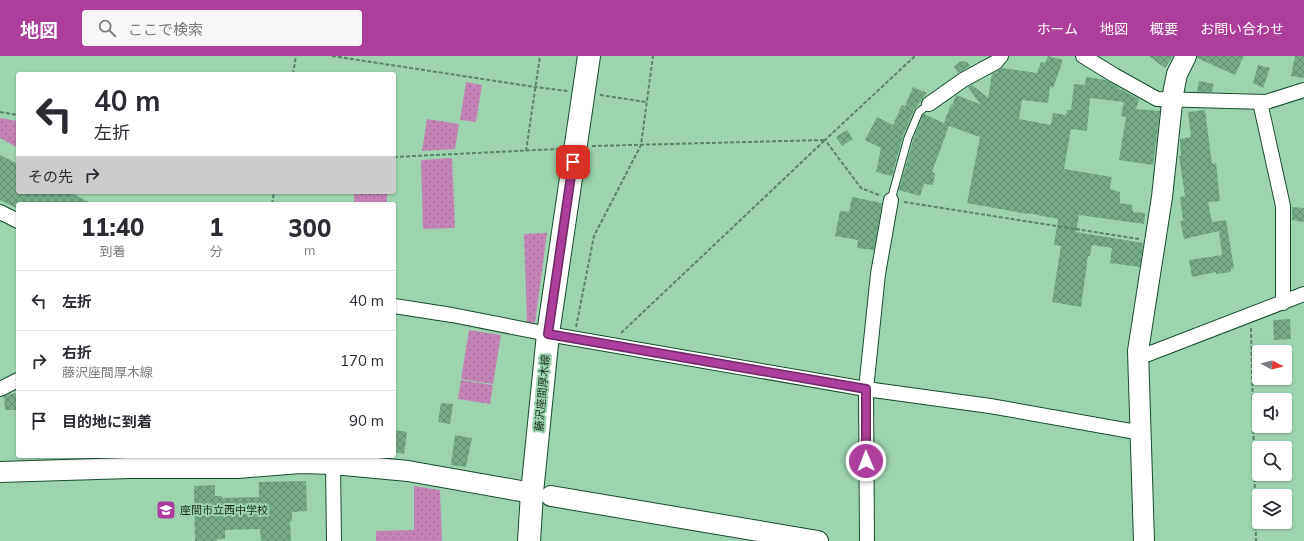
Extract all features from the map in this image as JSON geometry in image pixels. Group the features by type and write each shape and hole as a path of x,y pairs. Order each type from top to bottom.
{"main road":[{"name":"藤沢座間厚木線","path":"529,541 542,494 548,334 589,56"}],"street":[{"path":"929,104 963,80 996,62 1001,56"},
{"path":"1083,56 1114,75 1157,98 1172,100 1266,102 1304,90"},
{"path":"1144,541 1142,433 1138,358 1162,197 1172,100 1177,74 1183,57"},
{"path":"1260,102 1283,206 1283,303"},
{"path":"867,541 866,389 878,274 891,200"},
{"path":"0,212 16,220"},
{"path":"1138,358 1304,294"},
{"path":"396,306 866,389 990,406 1142,433"},
{"path":"0,389 16,381"},
{"path":"0,472 130,468 237,462 333,464 408,471 818,541"},
{"path":"333,464 334,541"}],"lane":[{"path":"891,200 908,138 919,112 929,104"}],"path":[{"path":"293,72 296,56"},
{"path":"332,56 535,87 646,102"},
{"path":"526,150 540,56"},
{"path":"574,338 594,236 641,145 653,56"},
{"path":"609,344 915,56"},
{"path":"0,112 16,115"},
{"path":"396,157 556,149 575,146 825,140"},
{"path":"825,140 861,188 891,200 1155,242"},
{"path":"1251,315 1256,541"}],"shaded area":[{"path":"466,82 482,85 476,122 460,120"},
{"path":"0,118 16,121 16,147 0,138"},
{"path":"427,119 459,124 455,149 422,151"},
{"path":"452,158 455,228 423,229 421,160"},
{"path":"354,194 387,194 387,202 354,202"},
{"path":"547,233 535,323 527,322 524,234"},
{"path":"469,330 501,335 493,384 461,379"},
{"path":"461,380 493,385 490,404 458,399"},
{"path":"414,486 440,490 442,541 376,541 376,531 414,530"}],"building":[{"path":"1048,56 1063,60 1053,88 1050,86 1048,103 1022,100 1019,119 1051,125 1053,113 1066,115 1067,110 1071,110 1074,84 1085,85 1086,77 1106,80 1139,99 1136,109 1160,111 1153,165 1119,160 1126,117 1121,116 1124,102 1090,98 1087,131 1071,129 1064,169 1112,177 1110,189 1120,192 1120,203 1132,205 1133,212 1145,213 1144,224 1079,215 1076,232 1143,243 1140,267 1110,263 1112,248 1092,245 1090,256 1088,256 1081,307 1052,302 1061,246 1054,245 1058,219 967,203 980,137 949,126 932,172 935,173 933,185 924,184 920,196 899,190 913,140 924,114 944,123 956,95 980,104 968,87 972,85 988,98 992,74 1002,68 1037,73 1041,62 1045,63"},
{"path":"1149,56 1173,56 1165,68"},
{"path":"1197,56 1244,56 1235,75 1197,58"},
{"path":"1295,56 1304,56 1304,78 1291,76"},
{"path":"961,61 967,62 970,66 958,73 954,66"},
{"path":"1258,65 1270,68 1263,88 1253,83"},
{"path":"1199,81 1214,84 1212,92 1197,92"},
{"path":"913,87 927,93 914,110 903,136 892,176 876,172 881,148 865,140 877,117 893,125 902,105 905,106"},
{"path":"1205,110 1212,164 1216,163 1220,201 1208,202 1212,222 1226,220 1234,268 1231,269 1231,272 1216,274 1216,272 1192,277 1189,260 1222,255 1219,231 1184,239 1180,221 1183,221 1180,197 1185,196 1179,156 1181,156 1180,139 1191,137 1188,112"},
{"path":"847,130 853,139 842,146 836,137"},
{"path":"0,155 16,163 16,194 73,194 89,202 16,202 16,208 0,200"},
{"path":"852,197 882,203 874,250 857,248 858,240 835,236 840,211 849,212"},
{"path":"1292,207 1304,208 1304,222 1292,220"},
{"path":"1290,319 1291,339 1274,340 1273,320"},
{"path":"16,393 16,410 5,410 4,396"},
{"path":"441,403 453,404 450,424 438,422"},
{"path":"396,430 407,432 404,454 396,452"},
{"path":"455,435 472,438 466,467 451,465"},
{"path":"306,481 307,511 292,512 292,521 290,521 291,541 261,541 260,529 225,530 225,539 217,539 217,541 195,541 194,486 215,485 215,496 222,496 222,498 259,497 259,482"}],"place":[{"name":"座間市立西中学校","path":"166,510"}],"route":[{"path":"573,162 548,334 866,389 866,461"}]}
